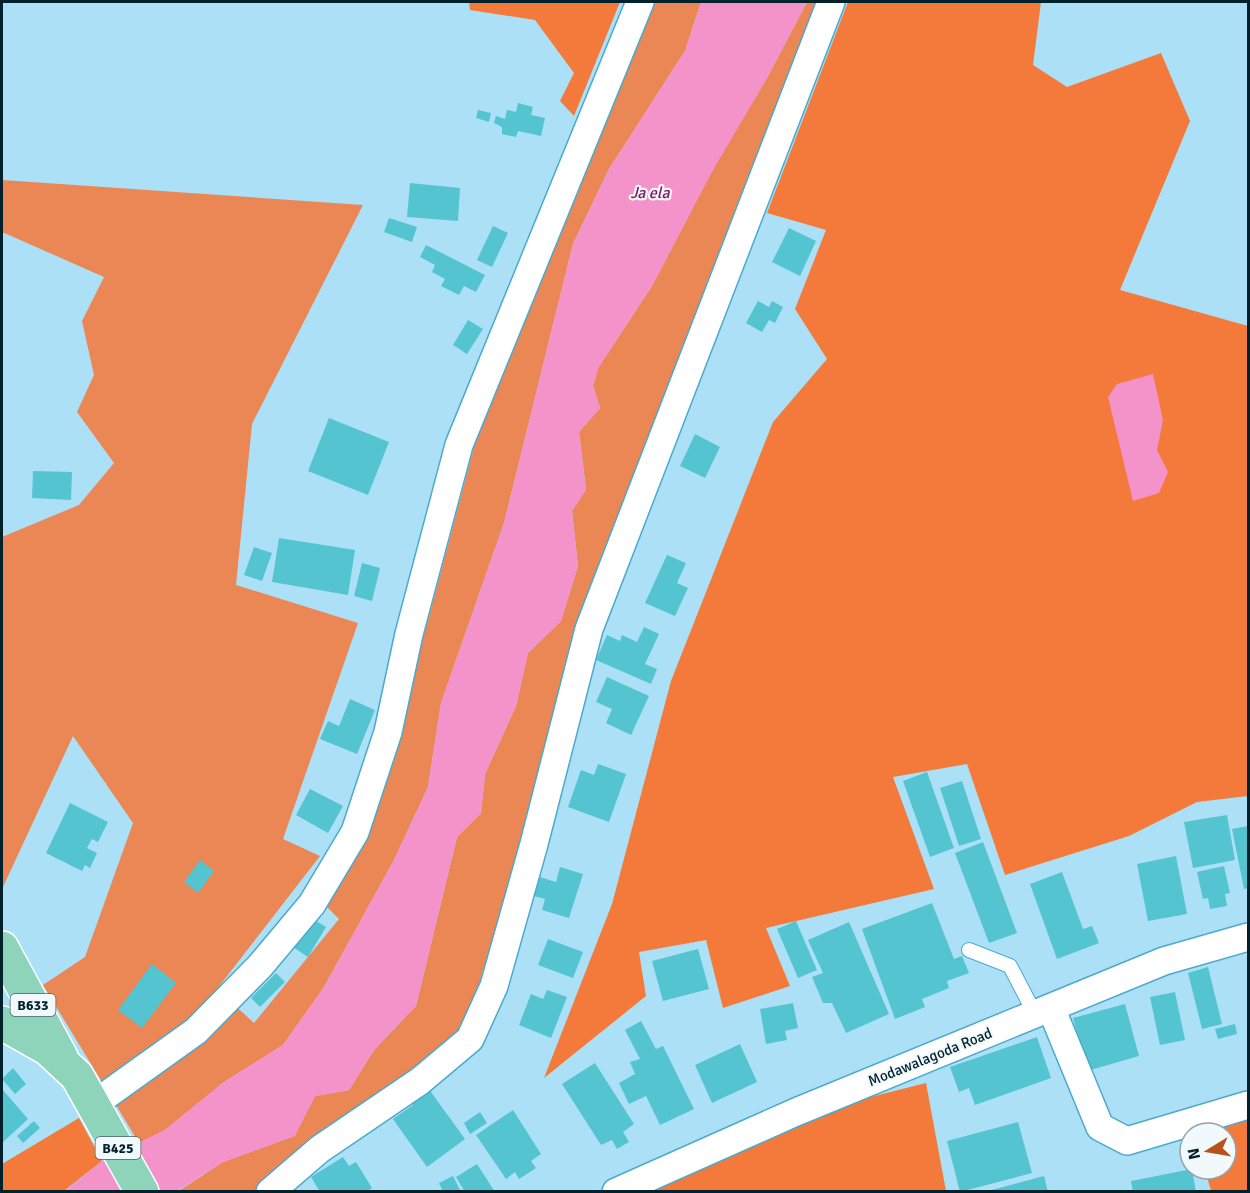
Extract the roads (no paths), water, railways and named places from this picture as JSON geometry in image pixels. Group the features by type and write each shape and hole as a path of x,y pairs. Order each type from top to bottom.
{"main road":[{"name":"B633","path":"2,948 63,1062"},
{"name":"B425","path":"2,1023 34,1040 77,1076 142,1191"}],"street":[{"path":"94,1104 196,1031 260,966 312,904 355,831 388,732 409,634 459,445 640,2"},
{"path":"270,1191 320,1149 420,1081 470,1039 494,986 534,844 589,629 831,2"},
{"name":"Modawalagoda Road","path":"616,1191 796,1112 1164,961 1248,937"},
{"path":"1043,1011 1100,1127 1127,1141 1248,1105"}],"lane":[{"path":"969,950 1010,966 1043,1011"}],"water":[{"name":"Ja ela","path":"701,2 807,2 767,78 713,170 652,286 598,368 593,386 600,408 579,432 586,490 572,511 578,566 561,621 528,653 516,706 485,774 481,813 457,837 416,1006 374,1050 349,1090 315,1096 295,1136 223,1162 177,1191 64,1192 102,1161 165,1130 224,1082 283,1045 324,987 394,860 428,787 441,703 504,523 573,244 609,169 685,51"},
{"path":"1153,374 1163,420 1157,450 1168,472 1159,493 1133,501 1108,397 1117,384"}]}
